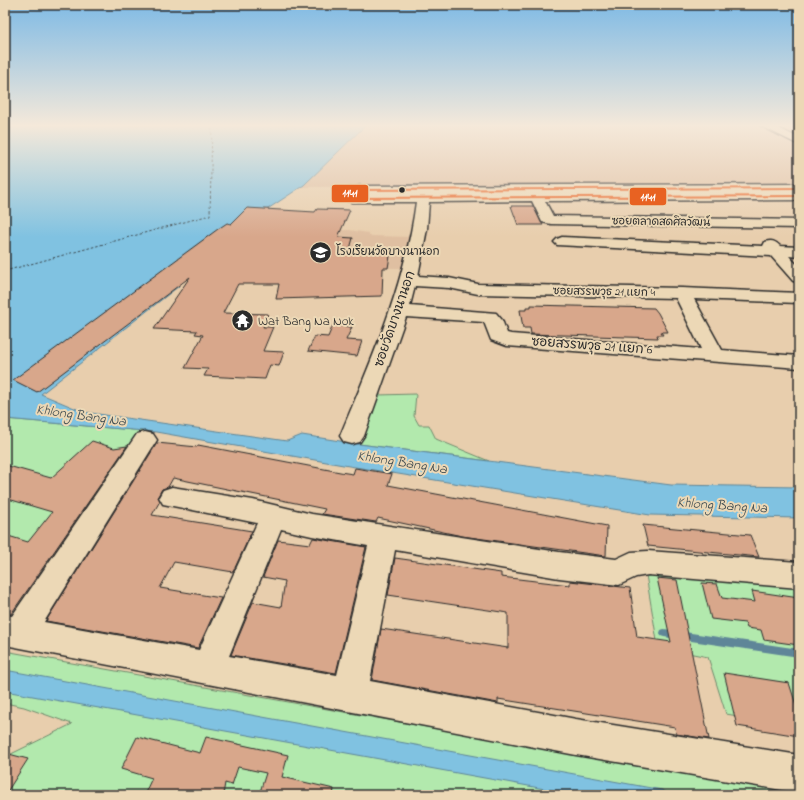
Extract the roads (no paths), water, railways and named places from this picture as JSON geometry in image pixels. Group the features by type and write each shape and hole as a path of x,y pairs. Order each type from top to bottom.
{"street":[{"path":"799,188 432,195 352,198 349,195 349,192 353,190 432,195 537,198 799,196"},
{"name":"ซอยวัดบางนานอก","path":"352,436 409,281 421,226 432,195"},
{"name":"ซอยตลาดสดศิลวัฒน์","path":"537,198 547,219 551,220 799,224"},
{"path":"738,210 799,277"},
{"path":"562,242 799,252"},
{"name":"ซอยสรรพวุธ 21 แยก 4","path":"409,281 449,283 478,289 799,298"},
{"path":"682,294 715,356"},
{"name":"ซอยสรรพวุธ 21 แยก 6","path":"399,311 489,317 493,320 498,336 507,340 799,362"},
{"path":"145,440 13,631 576,736 799,774"},
{"path":"172,497 312,525 559,565 619,572 631,565 648,562 799,575"},
{"path":"208,667 273,516"},
{"path":"350,694 384,537"}],"water":[{"name":"Khlong Bang Na","path":"5,162 327,162 304,185 160,280 179,286 41,394 84,412 287,441 302,435 359,444 671,485 799,487 799,518 650,515 349,466 156,432 5,419"},
{"path":"5,670 662,790 672,795 578,795 5,691"}],"waterway":[{"path":"664,633 799,653"}],"place":[{"name":"โรงเรียนวัดบางนานอก","path":"321,252"},
{"name":"Wat Bang Na Nok","path":"243,321"}]}
